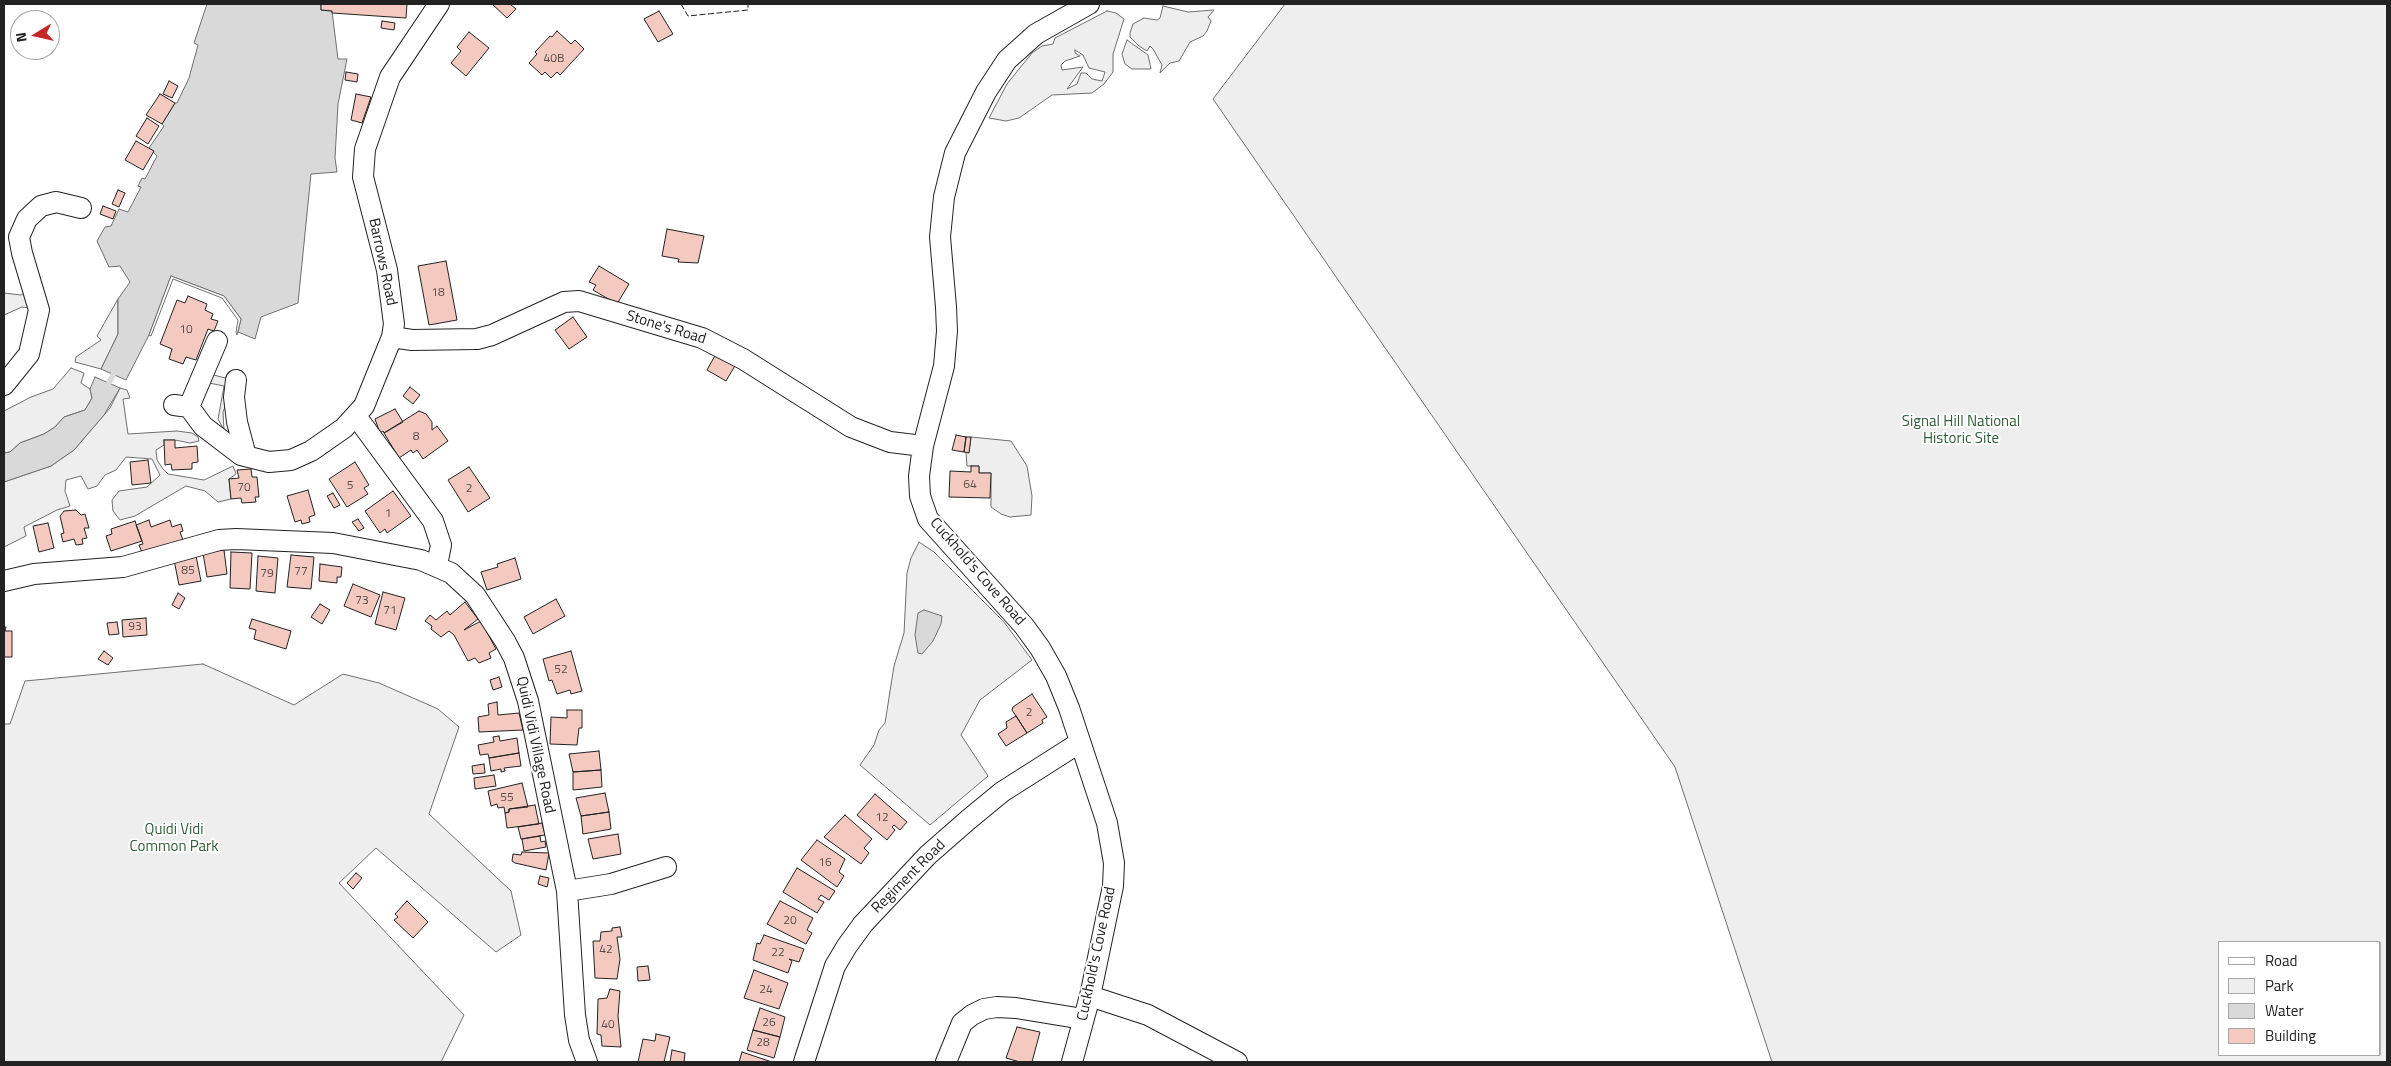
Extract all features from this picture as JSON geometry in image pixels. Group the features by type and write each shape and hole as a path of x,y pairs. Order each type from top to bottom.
{"street":[{"name":"Barrows Road","path":"217,341 182,406 232,449 246,456 269,462 284,462 300,457 332,437 356,416 364,406 392,337 394,324 390,290 363,177 363,162 378,106 390,77 438,4"},
{"name":"Cuckhold's Cove Road","path":"1072,1062 1090,996 1110,907 1114,863 1107,823 1069,708 1040,648 1024,626 928,519 920,496 919,476 923,446 944,366 946,307 940,237 944,198 955,152 986,92 1007,60 1036,34 1089,4"},
{"path":"4,385 29,354 39,310 19,238 27,218 41,206 56,202 81,208"},
{"name":"Stone's Road","path":"392,337 412,340 477,339 492,335 564,302 579,301 702,338 744,359 851,427 890,442 923,446"},
{"path":"236,380 234,397 237,422 246,456"},
{"path":"356,416 433,521 441,544 437,565"},
{"name":"Quidi Vidi Village Road","path":"4,581 34,574 123,567 219,540 236,539 333,542 437,565 451,573 474,595 514,658 528,701 567,891 574,1015 579,1040 587,1062"},
{"name":"Regiment Road","path":"804,1062 836,966 847,946 869,918 928,855 968,820 1002,792 1079,743"},
{"path":"567,891 611,884 666,867"},
{"path":"1090,996 1148,1015 1237,1062"},
{"path":"946,1062 962,1023 972,1015 984,1010 997,1007 1016,1008 1083,1019"}],"green space":[{"name":"Signal Hill National Historic Site","path":"1285,4 2387,4 2387,1062 1772,1062 1675,767 1213,99"},
{"path":"1163,6 1188,12 1214,10 1208,17 1211,21 1203,36 1190,42 1179,61 1170,63 1160,73 1162,65 1153,49 1150,46 1147,51 1139,46 1130,37 1130,33 1133,24 1144,18 1157,20 1160,18"},
{"path":"1107,11 1116,13 1124,19 1113,54 1113,72 1104,84 1092,93 1052,95 1019,118 1006,121 989,118 1007,84 1032,53 1042,46 1053,44 1055,38","holes":["1075,50 1083,55 1089,68 1105,72 1102,81 1092,79 1086,73 1081,73 1077,84 1067,89 1083,67 1062,70 1061,65 1065,61 1080,56 1075,53"]},
{"path":"1127,40 1148,55 1151,69 1132,69 1125,64 1122,54"},
{"path":"28,291 30,308 22,307 4,315 4,293 21,295"},
{"path":"118,299 118,334 101,369 75,362 76,357 101,340 97,336"},
{"path":"71,368 84,373 81,383 90,389 92,398 85,410 64,417 55,427 44,434 20,443 10,452 4,453 4,411 31,397 53,389"},
{"path":"210,374 229,379 228,400 223,412 224,430 218,419 224,386 209,383"},
{"path":"120,388 127,390 130,398 123,399 128,434 177,431 192,433 198,437 199,441 190,443 164,440 164,445 156,450 157,460 168,474 204,480 233,466 236,474 229,479 231,499 218,502 205,491 186,486 135,516 120,520 113,511 112,500 119,491 147,487 160,475 152,459 126,457 116,470 105,475 97,486 88,489 81,476 66,480 65,491 70,506 57,510 24,527 26,536 4,547 4,482 51,466 74,450 110,408"},
{"path":"971,437 1011,441 1027,466 1032,496 1031,515 1010,517 1001,514 991,507 991,473 979,473 979,466 967,466 966,452 969,452"},
{"path":"919,542 934,552 1004,622 1032,660 980,700 961,735 988,776 930,825 860,765 874,745 879,730 885,723 894,666 904,633 907,573 911,558"},
{"name":"Quidi Vidi Common Park","path":"203,664 294,705 343,674 379,683 438,709 459,727 429,814 511,891 521,935 496,952 376,848 339,883 464,1015 441,1062 4,1062 4,724 10,724 25,681"}],"water":[{"path":"207,4 321,4 321,10 332,11 338,59 347,59 338,104 335,158 337,172 311,174 298,303 261,317 255,339 238,332 241,319 224,296 171,276 149,335 126,380 101,369 118,334 118,299 130,282 120,266 109,267 97,241 105,227 111,226 119,209 128,212 141,187 138,186 142,178 145,179 157,156 149,148 164,126 162,124 175,103 177,103 189,78 198,45 194,43"},
{"path":"95,377 120,388 104,415 74,450 51,466 4,482 4,453 10,452 20,443 44,434 55,427 64,417 85,410 92,398 90,389"},
{"path":"924,610 942,616 941,624 933,641 922,654 918,653 915,635 918,613"}],"pier":[{"path":"171,276 224,296 241,319 237,335 238,320 222,298 173,279 151,336 149,335"}],"building":[{"path":"321,4 407,4 406,18 332,13 332,11 321,10"},
{"path":"492,4 510,4 516,9 507,18"},
{"path":"659,11 673,34 658,42 644,19"},
{"path":"382,21 395,23 394,30 381,28"},
{"path":"557,31 571,44 575,40 584,49 560,75 557,72 551,78 545,72 542,75 529,63 537,54 535,52"},
{"path":"469,32 489,48 466,76 451,63 461,51 457,47"},
{"path":"346,72 358,74 357,82 345,80"},
{"path":"169,81 178,86 172,98 163,94"},
{"path":"160,94 175,103 162,124 146,115"},
{"path":"356,94 371,97 362,123 351,120"},
{"path":"147,118 159,126 148,144 136,136"},
{"path":"136,141 154,151 143,170 125,160"},
{"path":"118,190 125,193 119,207 112,204"},
{"path":"103,206 116,211 113,219 100,214"},
{"path":"667,229 704,236 698,263 678,262 679,259 662,256"},
{"path":"446,261 457,320 429,325 418,266"},
{"path":"599,266 629,284 617,304 593,290 596,285 589,282"},
{"path":"188,296 207,304 205,310 213,314 211,319 218,321 214,331 208,329 196,360 186,357 183,364 169,359 172,349 160,344 177,300 185,303"},
{"path":"573,317 587,337 569,349 555,330"},
{"path":"717,352 736,364 726,381 707,370"},
{"path":"410,387 420,395 413,404 403,396"},
{"path":"395,409 403,422 384,433 383,431 380,433 375,419"},
{"path":"419,411 426,414 432,422 432,430 437,426 448,441 423,459 417,450 413,453 411,450 399,458 384,433"},
{"path":"956,435 966,437 964,452 952,450"},
{"path":"966,437 971,437 969,453 964,452"},
{"path":"164,440 175,440 175,448 197,446 198,462 192,463 192,469 172,470 171,464 165,465"},
{"path":"148,460 151,483 132,485 130,462"},
{"path":"355,462 369,485 364,488 368,494 347,507 329,479"},
{"path":"971,466 979,466 979,473 991,473 990,498 949,497 950,471 971,472"},
{"path":"469,467 490,498 468,512 448,480"},
{"path":"251,469 252,477 257,477 259,497 255,497 256,502 242,503 241,498 231,499 229,479 239,478 237,470"},
{"path":"308,490 315,515 309,517 310,522 302,524 301,520 295,522 287,496"},
{"path":"393,491 411,516 387,533 385,529 380,533 365,511"},
{"path":"333,493 340,505 334,508 327,496"},
{"path":"76,510 81,515 85,514 89,528 84,528 87,538 82,539 83,544 76,545 74,539 63,542 61,534 64,533 60,516 64,511"},
{"path":"358,519 364,528 359,531 352,522"},
{"path":"149,520 151,527 170,520 172,527 181,524 183,531 180,532 183,540 143,555 139,545 143,544 136,525"},
{"path":"135,521 142,541 111,551 106,536 112,534 111,529"},
{"path":"48,523 54,548 39,552 33,526"},
{"path":"224,550 227,574 207,577 203,553"},
{"path":"231,552 252,553 250,589 230,588"},
{"path":"291,555 314,557 311,589 287,587"},
{"path":"196,556 201,581 179,585 174,560"},
{"path":"258,556 278,558 275,593 256,591"},
{"path":"515,558 521,579 487,590 481,572 498,567 497,564"},
{"path":"320,564 342,567 341,577 337,577 337,583 319,581"},
{"path":"353,584 380,595 371,617 344,606"},
{"path":"383,592 405,598 396,630 375,624"},
{"path":"178,593 185,598 179,609 172,605"},
{"path":"556,599 565,616 533,634 524,617"},
{"path":"465,602 478,619 464,630 481,621 496,649 489,653 491,658 479,663 475,658 468,661 454,635 449,631 441,637 425,621 430,615 436,620 447,611 450,615"},
{"path":"320,604 330,610 322,624 311,617"},
{"path":"146,618 147,635 123,637 122,620"},
{"path":"252,619 291,631 286,649 254,639 256,630 249,628"},
{"path":"117,622 119,634 109,635 107,623"},
{"path":"4,627 6,627 5,631 12,631 12,657 4,657"},
{"path":"104,651 113,658 108,665 98,659"},
{"path":"571,651 582,691 571,694 570,690 557,694 552,680 549,681 543,659"},
{"path":"499,677 502,687 493,690 490,680"},
{"path":"1032,694 1047,717 1042,720 1043,723 1027,733 1012,710 1013,707"},
{"path":"497,702 498,715 519,713 523,730 479,732 478,717 489,715 488,704"},
{"path":"567,710 582,710 582,728 579,728 577,745 550,744 551,717 567,718"},
{"path":"1016,716 1027,733 1006,746 998,734 1007,728 1006,722"},
{"path":"499,736 500,741 517,738 519,753 489,758 488,754 480,755 478,745 494,742 493,737"},
{"path":"599,751 601,770 573,772 569,754"},
{"path":"519,753 521,766 504,768 505,771 501,772 501,769 491,771 489,758"},
{"path":"484,764 485,773 473,774 472,766"},
{"path":"601,770 602,787 573,790 573,772"},
{"path":"494,775 496,786 475,789 474,778"},
{"path":"522,783 528,807 509,809 509,812 505,813 504,807 498,808 497,804 491,806 488,791"},
{"path":"605,793 609,812 581,816 576,798"},
{"path":"875,794 907,822 900,830 894,825 892,827 895,830 887,840 857,815"},
{"path":"535,805 539,824 507,828 505,813 509,812 509,809"},
{"path":"609,812 611,829 583,834 581,816"},
{"path":"845,815 872,839 864,848 869,853 861,864 824,837"},
{"path":"542,823 545,835 521,839 518,827"},
{"path":"618,834 621,854 593,859 588,839"},
{"path":"540,836 541,842 545,841 546,847 524,851 522,839"},
{"path":"817,840 845,859 839,872 844,876 837,887 801,860"},
{"path":"522,852 549,853 546,870 512,861 513,854 521,855"},
{"path":"797,868 835,891 829,900 821,895 818,899 824,902 817,913 783,892"},
{"path":"356,873 362,878 353,889 347,883"},
{"path":"540,876 549,878 547,887 538,884"},
{"path":"407,901 428,922 413,938 394,920 398,917 395,914"},
{"path":"780,901 813,918 807,930 812,933 806,944 767,924"},
{"path":"620,927 622,937 617,937 620,959 617,979 595,978 593,941 600,941 601,932 612,931 612,928"},
{"path":"764,935 804,949 799,962 789,959 792,961 788,973 753,960 757,943 760,944"},
{"path":"648,966 650,980 638,981 637,967"},
{"path":"754,970 788,983 779,1009 744,998"},
{"path":"610,989 620,991 618,1016 621,1047 602,1046 601,1035 597,1034 598,999 607,998"},
{"path":"760,1008 785,1017 780,1037 753,1030"},
{"path":"1017,1027 1040,1032 1032,1062 1020,1062 1006,1058"},
{"path":"753,1030 780,1037 774,1058 747,1050"},
{"path":"656,1034 670,1037 664,1062 638,1062 643,1039 655,1041"},
{"path":"672,1050 685,1053 684,1062 670,1062"},
{"path":"742,1052 772,1062 739,1062"}],"waterway":[{"path":"109,383 113,375"}],"fence":[{"path":"681,4 688,16 748,10 748,4"}]}
